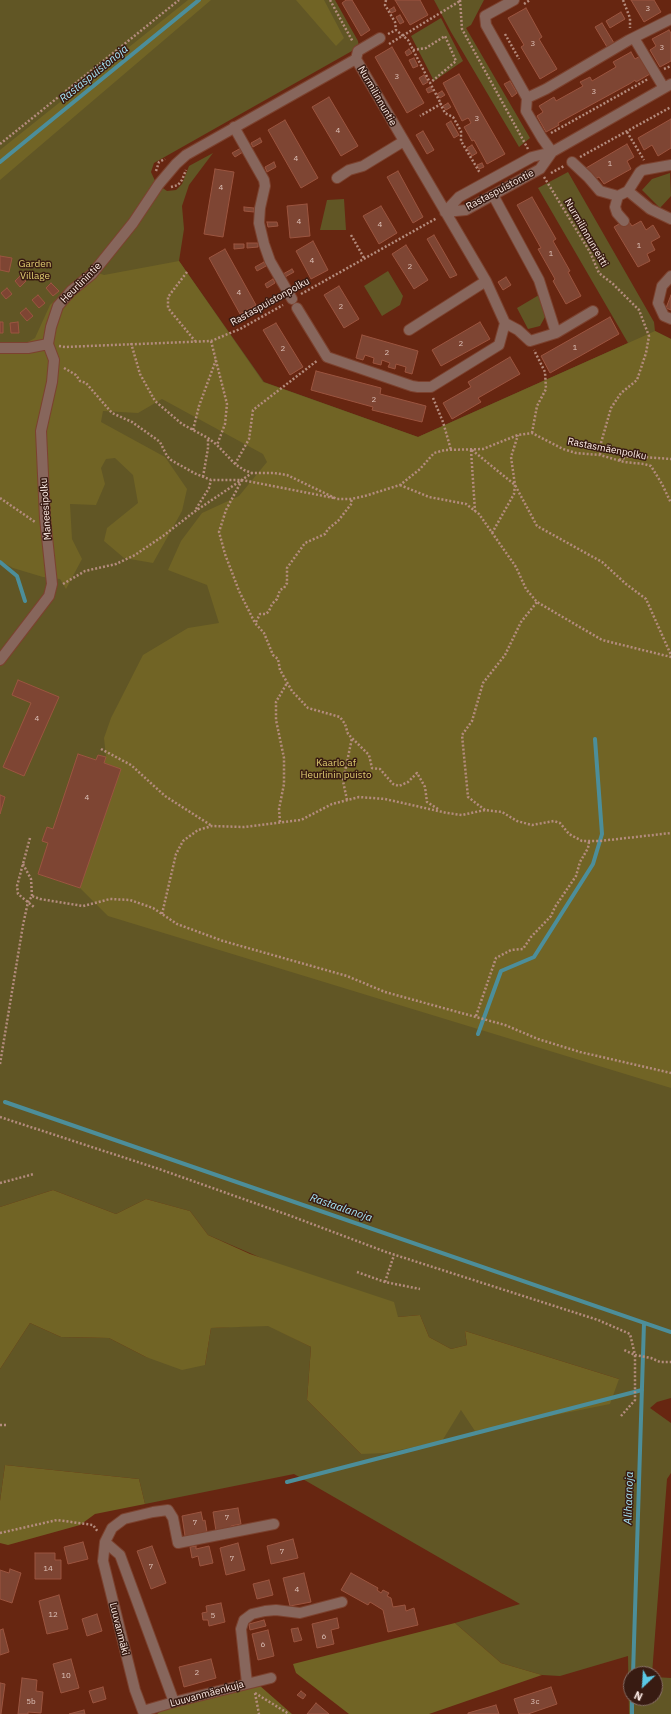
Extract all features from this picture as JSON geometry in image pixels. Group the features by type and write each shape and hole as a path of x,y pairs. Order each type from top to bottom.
{"street":[{"path":"514,0 485,16 486,25 527,98 526,111 552,152"},
{"path":"527,98 546,89 634,38 671,19"},
{"path":"634,38 668,86"},
{"path":"357,55 382,42"},
{"name":"Nurmilinnuntie","path":"170,171 186,155 357,55 404,141 441,215 486,282 505,323"},
{"name":"Rastaspuistontie","path":"441,215 459,197 532,157 552,152 668,86"},
{"path":"234,127 264,180 265,186 260,208 259,224 270,261 327,357 412,386 431,387 499,345 505,323 518,330 530,341 556,333 593,311"},
{"path":"337,178 349,170 364,166 404,141"},
{"name":"Rastaspuistontie","path":"441,215 466,210 540,169 552,152"},
{"path":"572,162 600,191 618,196 628,191 640,172 671,165"},
{"name":"Heurlinintie","path":"48,344 51,327 58,306 71,291 92,274 133,223 159,184 170,171"},
{"path":"628,191 650,209 671,219"},
{"path":"493,195 539,280 556,333"},
{"path":"618,196 616,207 617,213 624,221"},
{"path":"671,276 662,286 658,304 664,316 671,319"},
{"path":"409,330 486,282"},
{"path":"0,348 28,348 48,344"},
{"name":"Maneesipolku","path":"48,344 54,360 52,382 41,431 46,530 52,584 49,596"},
{"path":"2,657 49,596"},
{"path":"174,1702 120,1555 105,1542 112,1528 124,1519 168,1510 172,1518 178,1543 274,1524"},
{"name":"Luuvanmäki","path":"105,1542 103,1561 134,1690 144,1713"},
{"path":"245,1684 241,1629 244,1620 252,1614 265,1611 276,1610 300,1613 342,1602"},
{"name":"Luuvanmäenkuja","path":"144,1713 174,1702 271,1678"}],"path":[{"path":"0,144 179,0"},
{"path":"330,0 357,55"},
{"path":"386,0 385,5 394,22 396,30 408,40 446,113 453,117 461,132 462,141 480,174"},
{"path":"623,0 630,18 630,28 634,38"},
{"path":"382,42 403,36 460,1 462,29 527,146"},
{"path":"382,42 396,30"},
{"path":"413,50 426,48 445,36 456,61 430,83"},
{"path":"420,116 441,104 440,102"},
{"path":"538,181 671,107"},
{"path":"627,132 650,169"},
{"name":"Nurmilinnunreitti","path":"548,182 590,252 599,273 613,284 639,310 649,336 646,353 637,380 621,393 611,408 601,443 600,455"},
{"name":"Rastaspuistonpolku","path":"48,344 65,347 131,343 211,341 295,304 364,258 441,215"},
{"path":"351,235 364,258"},
{"path":"187,272 168,297 168,308 196,341"},
{"path":"211,341 227,404 225,424 217,445"},
{"path":"54,360 76,375 80,381 86,383 112,413 132,422 160,442 167,456 171,460 203,477 211,480 242,480 337,499 351,499 381,492 400,485 420,470 434,454 451,450 483,449 518,435 532,432 537,406 546,389 545,372 530,341"},
{"path":"131,343 140,374 154,401 182,424 208,438 217,445 234,464 252,473 274,473 287,475 337,499"},
{"path":"234,464 249,439 253,410 326,355"},
{"path":"193,430 199,406 216,359"},
{"path":"428,387 443,422 451,450"},
{"name":"Rastasmäenpolku","path":"532,432 563,449 576,453 600,455 651,466 671,503"},
{"path":"492,533 514,494 515,486 511,457 518,435"},
{"path":"203,477 208,448 208,438"},
{"path":"471,449 515,486 537,526 602,562 626,584 646,599 671,656"},
{"path":"471,449 475,511"},
{"path":"619,460 629,456 671,459"},
{"path":"49,596 62,584 80,573 90,569 116,564 135,555 194,512 252,473"},
{"path":"194,512 209,488 211,480"},
{"path":"242,480 226,510 219,532 225,554 239,591 255,623 264,633 273,655 278,658 280,670 296,696 308,708 340,717 345,724 348,734 369,755 372,768 380,769 394,784 398,786 408,782 417,774 425,787 427,802 447,813 462,814 485,810 502,812 518,821 532,825 554,821 560,824 575,837 589,842 671,833"},
{"path":"400,485 429,497 466,504 475,511 516,567 526,589 537,602 602,640 671,656"},
{"path":"0,498 46,530"},
{"path":"255,623 260,614 266,614 269,611 280,590 284,588 288,577 287,568 305,543 326,534 328,529 338,521 352,503 351,499"},
{"path":"485,810 468,797 462,735 472,721 483,684 505,655 521,622 537,602"},
{"path":"280,822 279,809 284,784 284,758 276,720 276,702 287,682"},
{"path":"347,800 343,781 352,738"},
{"path":"101,750 131,765 165,796 212,826"},
{"path":"162,914 176,854 183,841 198,830 212,826 244,827 301,820 332,804 359,797 385,799 440,810"},
{"path":"30,838 17,886 18,894 34,907"},
{"path":"476,1016 496,958 511,950 523,949 551,916 555,907 576,876 580,862 588,848 589,842"},
{"path":"0,1064 28,902 32,896 31,879 23,864"},
{"path":"32,896 40,899 83,906 110,899 130,900 141,903 177,924 222,941 347,976 385,992 476,1016 504,1025 538,1039 580,1052 671,1073"},
{"path":"0,1117 166,1172 291,1216 394,1255 598,1320 630,1334 636,1355 635,1400 621,1416"},
{"path":"0,1183 34,1174"},
{"path":"385,1282 394,1255"},
{"path":"357,1272 385,1282 420,1289"},
{"path":"624,1350 660,1362 671,1362"},
{"path":"0,1425 8,1425"},
{"path":"0,1533 57,1520 94,1525 105,1542"},
{"path":"245,1684 255,1693 289,1714"},
{"path":"255,1693 259,1714"}],"green space":[{"name":"Kaarlo af Heurlinin puisto","path":"0,0 335,0 358,41 359,47 154,163 151,172 156,183 167,191 176,190 182,184 189,166 213,153 189,185 182,206 184,229 179,261 264,382 418,437 628,343 538,188 568,172 654,322 655,331 671,339 671,1398 657,1402 650,1408 671,1423 671,1473 667,1479 653,1666 628,1666 628,1656 560,1676 542,1675 501,1663 455,1623 520,1604 294,1474 145,1504 139,1479 5,1465 0,1501 0,1369 30,1323 61,1337 109,1338 146,1357 205,1365 211,1328 268,1325 311,1347 307,1400 361,1454 461,1410 619,1379 465,1331 467,1345 451,1349 429,1337 420,1315 398,1317 208,1235 190,1211 146,1199 116,1214 53,1190 0,1207"},
{"path":"188,0 211,0 0,180 0,150"},
{"path":"296,0 324,0 344,38 336,46"},
{"path":"434,0 484,0 471,25 466,28 530,138 519,147 451,32"},
{"path":"441,18 463,61 434,81 411,36"},
{"path":"670,173 671,196 660,208 642,190 652,179"},
{"path":"344,199 346,230 320,230 327,200"},
{"path":"179,261 263,382 418,437 655,331 671,339 671,1088 108,916 80,888 121,769 104,763 106,757 104,738 111,718 143,655 188,628 219,623 207,585 168,570 181,541 202,513 239,496 267,462 263,454 162,399 138,413 103,411 101,422 165,457 187,489 182,511 153,563 124,558 104,541 107,528 138,503 133,475 115,458 106,459 101,468 105,484 96,505 70,504 72,539 82,559 66,589 60,579 43,577 13,568 0,561 0,344 26,343 35,338 50,305 74,282 92,271 104,275"},
{"path":"388,271 403,296 400,305 382,316 364,286"},
{"path":"539,295 545,317 540,326 528,329 517,308"},
{"path":"53,1190 116,1214 146,1199 190,1211 208,1235 250,1254 394,1302 398,1317 420,1315 429,1337 451,1349 467,1345 465,1331 619,1379 610,1404 475,1431 461,1410 442,1441 386,1453 361,1454 307,1400 311,1347 268,1326 211,1328 205,1365 182,1370 146,1357 109,1338 61,1337 30,1323 0,1369 0,1207"},
{"path":"5,1465 139,1479 145,1504 95,1514 80,1525 8,1545 0,1543 0,1501"},
{"path":"455,1623 501,1663 542,1675 429,1714 349,1714 296,1673 293,1664"},
{"name":"Kaarlo af Heurlinin puisto","path":"663,1678 671,1678 671,1714 629,1714 629,1706 663,1706"},
{"path":"259,1685 292,1714 157,1714 164,1708"}],"building":[{"path":"346,0 352,0 370,30 361,36 342,3"},
{"path":"395,0 420,0 428,15 410,25"},
{"path":"631,0 654,0 661,12 644,22"},
{"path":"394,7 396,11 391,13 389,10"},
{"path":"526,8 542,37 539,39 557,69 540,79 521,47 524,45 508,18"},
{"path":"621,12 625,19 610,28 606,21"},
{"path":"400,15 404,22 400,24 396,17"},
{"path":"602,23 614,43 607,47 595,27"},
{"path":"669,30 671,33 671,61 660,67 650,50 656,46 652,39"},
{"path":"392,47 424,103 407,113 375,57"},
{"path":"409,49 412,53 407,56 405,52"},
{"path":"631,52 635,59 640,56 650,74 636,82 635,80 558,123 559,125 546,132 537,116 543,112 539,106 554,97 556,101 583,86 580,82 590,77 592,81 616,67 613,62"},
{"path":"414,58 418,66 413,68 409,60"},
{"path":"459,74 505,154 487,164 474,140 472,141 464,127 471,123 469,119 468,118 462,121 443,83"},
{"path":"424,75 428,82 423,85 419,78"},
{"path":"510,81 517,93 512,97 504,84"},
{"path":"430,87 433,91 428,93 426,89"},
{"path":"442,91 445,95 440,98 437,94"},
{"path":"329,97 358,146 341,156 312,107"},
{"path":"448,103 451,107 446,110 443,106"},
{"path":"671,119 671,148 658,156 652,145 644,150 638,138"},
{"path":"285,120 318,178 301,188 268,130"},
{"path":"451,121 459,135 454,138 446,124"},
{"path":"423,131 434,150 427,154 416,135"},
{"path":"260,138 262,142 253,147 251,143"},
{"path":"627,144 634,157 627,161 631,169 604,184 599,177 593,180 586,168"},
{"path":"472,145 477,153 472,156 467,148"},
{"path":"241,148 243,152 235,157 232,153"},
{"path":"274,162 276,167 267,172 265,167"},
{"path":"482,163 484,167 479,169 477,165"},
{"path":"215,169 234,172 223,237 204,234"},
{"path":"398,171 423,217 413,223 387,177"},
{"path":"532,197 556,239 553,241 570,271 568,272 581,296 566,304 553,281 555,279 538,249 541,248 517,205"},
{"path":"307,204 310,236 290,238 287,206"},
{"path":"381,206 397,233 379,244 363,216"},
{"path":"244,207 254,208 254,212 244,211"},
{"path":"627,219 632,226 641,221 646,230 653,225 660,237 651,242 655,250 647,254 650,261 638,267 614,227"},
{"path":"267,222 277,222 278,226 268,227"},
{"path":"434,235 457,275 450,278 427,239"},
{"path":"313,241 328,270 311,279 296,251"},
{"path":"247,243 258,243 258,247 247,248"},
{"path":"234,244 244,244 244,248 234,249"},
{"path":"406,245 428,280 414,289 392,254"},
{"path":"225,249 256,305 240,314 209,258"},
{"path":"0,256 12,258 9,272 0,270"},
{"path":"264,262 266,266 257,271 255,267"},
{"path":"292,269 294,272 285,277 283,274"},
{"path":"20,276 26,281 20,287 15,281"},
{"path":"506,277 511,285 503,290 498,282"},
{"path":"273,279 275,283 267,288 265,284"},
{"path":"51,283 59,291 53,296 46,288"},
{"path":"339,286 359,319 344,328 324,295"},
{"path":"7,288 12,294 6,299 1,293"},
{"path":"38,295 45,303 39,308 32,300"},
{"path":"671,295 671,310 666,308"},
{"path":"26,308 33,316 27,321 20,313"},
{"path":"610,317 619,334 550,373 541,356"},
{"path":"0,322 3,322 3,333 0,333"},
{"path":"18,322 19,333 11,333 10,323"},
{"path":"480,322 490,339 441,366 432,350"},
{"path":"276,323 303,367 290,375 263,330"},
{"path":"362,335 418,351 412,374 405,372 406,367 396,364 395,369 388,367 390,363 382,360 381,365 373,363 374,358 365,355 363,360 356,358"},
{"path":"510,357 520,374 478,398 481,402 452,419 443,403 471,387 468,382"},
{"path":"316,371 381,388 380,394 426,406 422,422 372,410 373,407 311,390"},
{"path":"18,680 59,697 24,776 3,767 31,703 12,695"},
{"path":"78,754 96,760 98,755 106,757 104,763 121,769 80,888 38,874 48,843 42,841 47,827 53,829"},
{"path":"0,795 5,797 0,814"},
{"path":"238,1508 241,1524 216,1531 213,1512"},
{"path":"201,1512 203,1521 205,1520 207,1532 185,1536 182,1516"},
{"path":"293,1539 298,1558 271,1564 267,1546"},
{"path":"83,1542 88,1559 68,1564 64,1547"},
{"path":"238,1543 245,1570 226,1575 220,1548"},
{"path":"152,1546 166,1583 151,1589 137,1551"},
{"path":"196,1546 196,1549 209,1546 213,1563 200,1566 198,1556 192,1558 190,1547"},
{"path":"35,1553 55,1553 55,1560 61,1560 61,1579 35,1579"},
{"path":"10,1569 21,1573 12,1603 0,1599 0,1570 9,1573"},
{"path":"304,1573 311,1602 290,1606 283,1578"},
{"path":"351,1573 378,1588 377,1590 381,1593 383,1590 389,1593 387,1596 391,1598 393,1607 405,1605 406,1611 414,1608 418,1625 388,1632 383,1610 370,1602 368,1605 341,1590"},
{"path":"269,1580 273,1595 257,1599 253,1584"},
{"path":"59,1595 68,1629 47,1634 39,1601"},
{"path":"221,1603 225,1622 209,1626 208,1620 203,1620 202,1613 207,1612 206,1606"},
{"path":"97,1614 102,1631 87,1636 82,1619"},
{"path":"337,1618 339,1628 331,1630 334,1644 317,1648 312,1624"},
{"path":"264,1620 266,1626 250,1630 249,1624"},
{"path":"298,1628 302,1640 294,1642 291,1629"},
{"path":"3,1629 9,1652 0,1655 0,1630"},
{"path":"268,1630 274,1656 258,1660 252,1634"},
{"path":"71,1659 79,1688 61,1693 53,1664"},
{"path":"211,1659 216,1678 184,1687 179,1667"},
{"path":"22,1678 37,1680 36,1691 43,1692 41,1713 28,1712 28,1714 18,1714"},
{"path":"0,1683 5,1684 1,1714 0,1714"},
{"path":"103,1687 106,1699 93,1703 89,1691"},
{"path":"551,1687 557,1704 528,1714 519,1714 514,1699"},
{"path":"301,1691 306,1695 303,1699 297,1695"},
{"path":"316,1703 329,1714 307,1714"},
{"path":"496,1705 499,1714 468,1714 468,1713"},
{"path":"84,1710 85,1714 69,1714"}],"waterway":[{"name":"Rastaspuistonoja","path":"0,162 199,0"},
{"path":"0,562 17,576 25,601"},
{"path":"478,1034 501,971 534,957 593,864 602,834 595,739"},
{"name":"Rastaalanoja","path":"5,1102 671,1332"},
{"name":"Alihaanoja","path":"633,1666 644,1323"},
{"path":"287,1482 642,1390"},
{"name":"Alihaanoja","path":"632,1706 632,1714"}],"park label":[{"name":"Garden Village","path":"35,270"}]}
